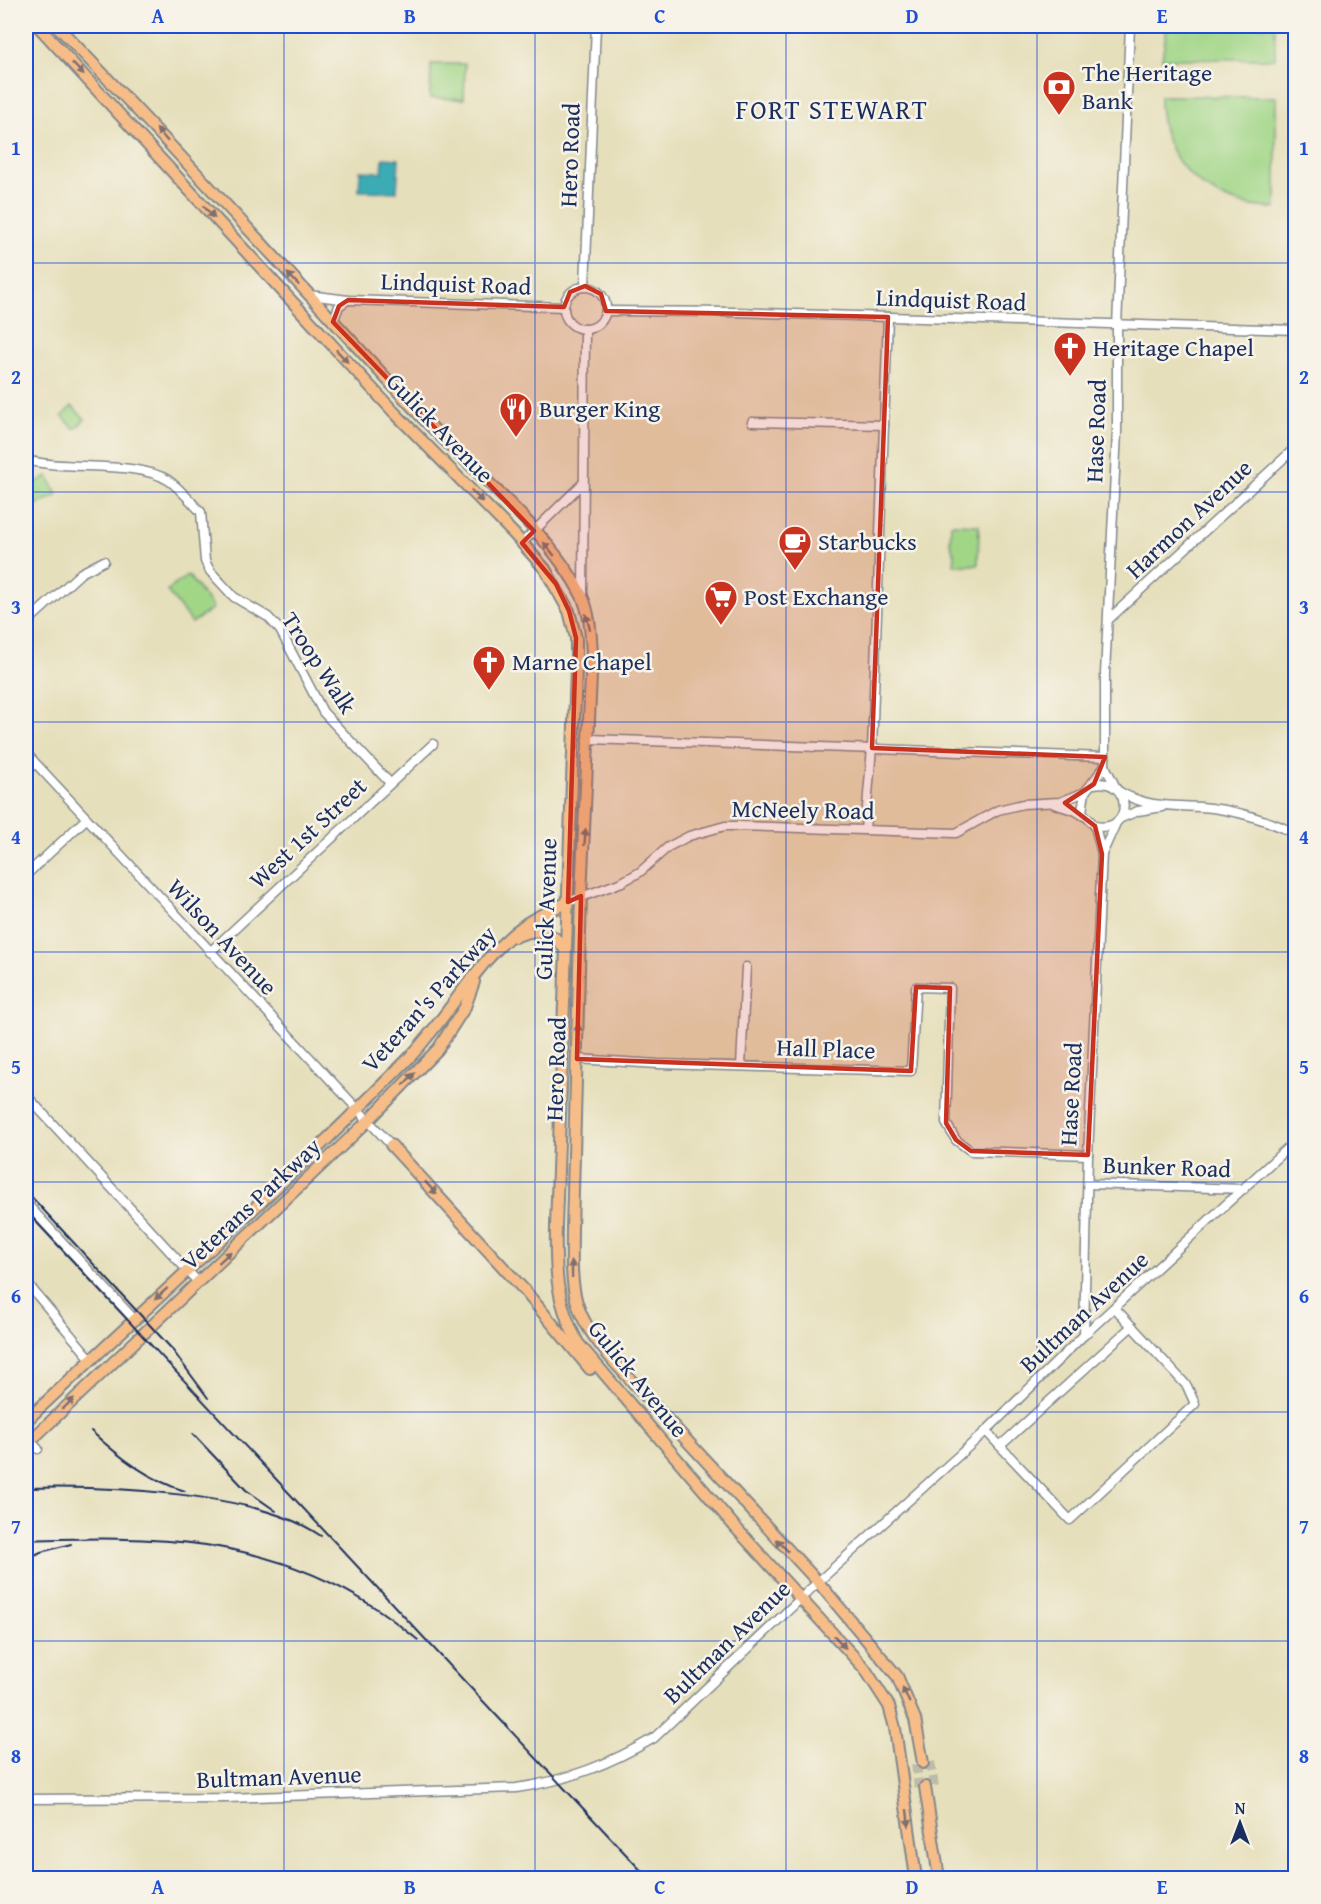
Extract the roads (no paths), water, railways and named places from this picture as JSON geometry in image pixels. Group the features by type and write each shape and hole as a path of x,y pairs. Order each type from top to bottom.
{"main road":[{"name":"Gulick Avenue","path":"38,26 392,410 522,543 556,584 569,611 576,638 555,1256 557,1292 565,1319 578,1343 736,1528 866,1669 889,1706 895,1728 916,1878"},
{"name":"Gulick Avenue","path":"57,26 151,122 462,460 534,531 583,597"},
{"name":"Hero Road","path":"583,597 591,634 592,654 590,739 581,896 571,1274 575,1304 599,1345 622,1372 818,1582 897,1676 915,1719 922,1760"},
{"name":"Veteran's Parkway","path":"357,1109 410,1057 504,942 527,923 568,902"},
{"path":"504,942 524,933 542,930 554,935 566,950"},
{"name":"Veterans Parkway","path":"30,1443 368,1121 438,1049 452,1031 465,1007 478,973"},
{"name":"Veterans Parkway","path":"26,1420 357,1109"},
{"path":"391,1145 525,1291 574,1352 620,1401 641,1418"},
{"path":"926,1787 939,1878"}],"street":[{"name":"Hero Road","path":"585,286 596,26"},
{"name":"Hase Road","path":"1105,761 1105,674 1117,432 1117,326 1130,26"},
{"path":"585,286 601,294 606,311 598,324 585,328 573,326 566,318 564,307 570,292 585,286"},
{"name":"Lindquist Road","path":"309,295 348,300 564,307"},
{"name":"Lindquist Road","path":"333,322 339,306 348,300"},
{"name":"Lindquist Road","path":"606,311 735,312 1296,330"},
{"path":"865,830 872,748 888,317"},
{"path":"583,597 585,328"},
{"path":"752,422 884,425"},
{"name":"Harmon Avenue","path":"1109,619 1296,447"},
{"name":"Troop Walk","path":"26,459 61,466 152,473 168,480 201,512 205,561 210,571 234,597 268,617 280,630 323,712 390,783"},
{"path":"522,543 583,483"},
{"path":"26,623 81,573 104,561"},
{"path":"590,739 872,748 1105,761"},
{"name":"West 1st Street","path":"210,952 433,744"},
{"name":"Wilson Avenue","path":"26,753 391,1145"},
{"path":"1051,803 1069,800 1085,792 1094,784 1105,761"},
{"path":"1102,854 1125,806 1105,761"},
{"path":"1094,784 1109,783 1136,800 1162,807 1221,810 1296,834"},
{"path":"1085,792 1082,805 1085,817"},
{"path":"1051,803 1076,811 1095,826 1102,854"},
{"name":"McNeely Road","path":"568,902 622,882 640,872 668,847 706,830 738,826 956,833 998,810 1023,804 1051,803"},
{"path":"1095,826 1103,827 1138,811 1162,807"},
{"path":"26,875 86,819"},
{"name":"Hase Road","path":"1084,1335 1088,1155 1102,854"},
{"path":"741,1066 746,967"},
{"name":"Hall Place","path":"577,1059 911,1071 916,987 950,988 946,1123 956,1140 971,1151 1088,1155"},
{"path":"26,1095 198,1282"},
{"name":"Bultman Avenue","path":"26,1799 227,1798 516,1788 557,1781 606,1763 654,1738 818,1582 986,1431 1084,1335 1296,1140"},
{"name":"Bunker Road","path":"1088,1184 1244,1189"},
{"path":"26,1203 134,1319"},
{"path":"26,1282 92,1359"},
{"path":"986,1431 1070,1520 1195,1404 1187,1386 1115,1308"},
{"path":"1000,1446 1132,1326"}],"water":[{"path":"383,158 399,159 397,192 359,191 360,171 382,172"}],"tunnel":[{"path":"930,1762 934,1786"},
{"path":"916,1764 919,1788"}],"railway":[{"path":"26,1191 171,1348 208,1398"},
{"path":"26,1211 648,1878"},
{"path":"91,1431 135,1467 159,1481 185,1491"},
{"path":"193,1434 246,1490 276,1511"},
{"path":"26,1488 96,1488 178,1494 259,1509 293,1521 321,1536"},
{"path":"26,1540 162,1540 248,1553 290,1566 332,1583 380,1611 418,1640"},
{"path":"26,1559 41,1552 71,1544"}],"place":[{"name":"The Heritage Bank","path":"1059,116"},
{"name":"Heritage Chapel","path":"1070,377"},
{"name":"Burger King","path":"516,438"},
{"name":"Starbucks","path":"795,571"},
{"name":"Post Exchange","path":"721,626"},
{"name":"Marne Chapel","path":"489,691"}],"district":[{"name":"FORT STEWART","path":"832,110"}]}
